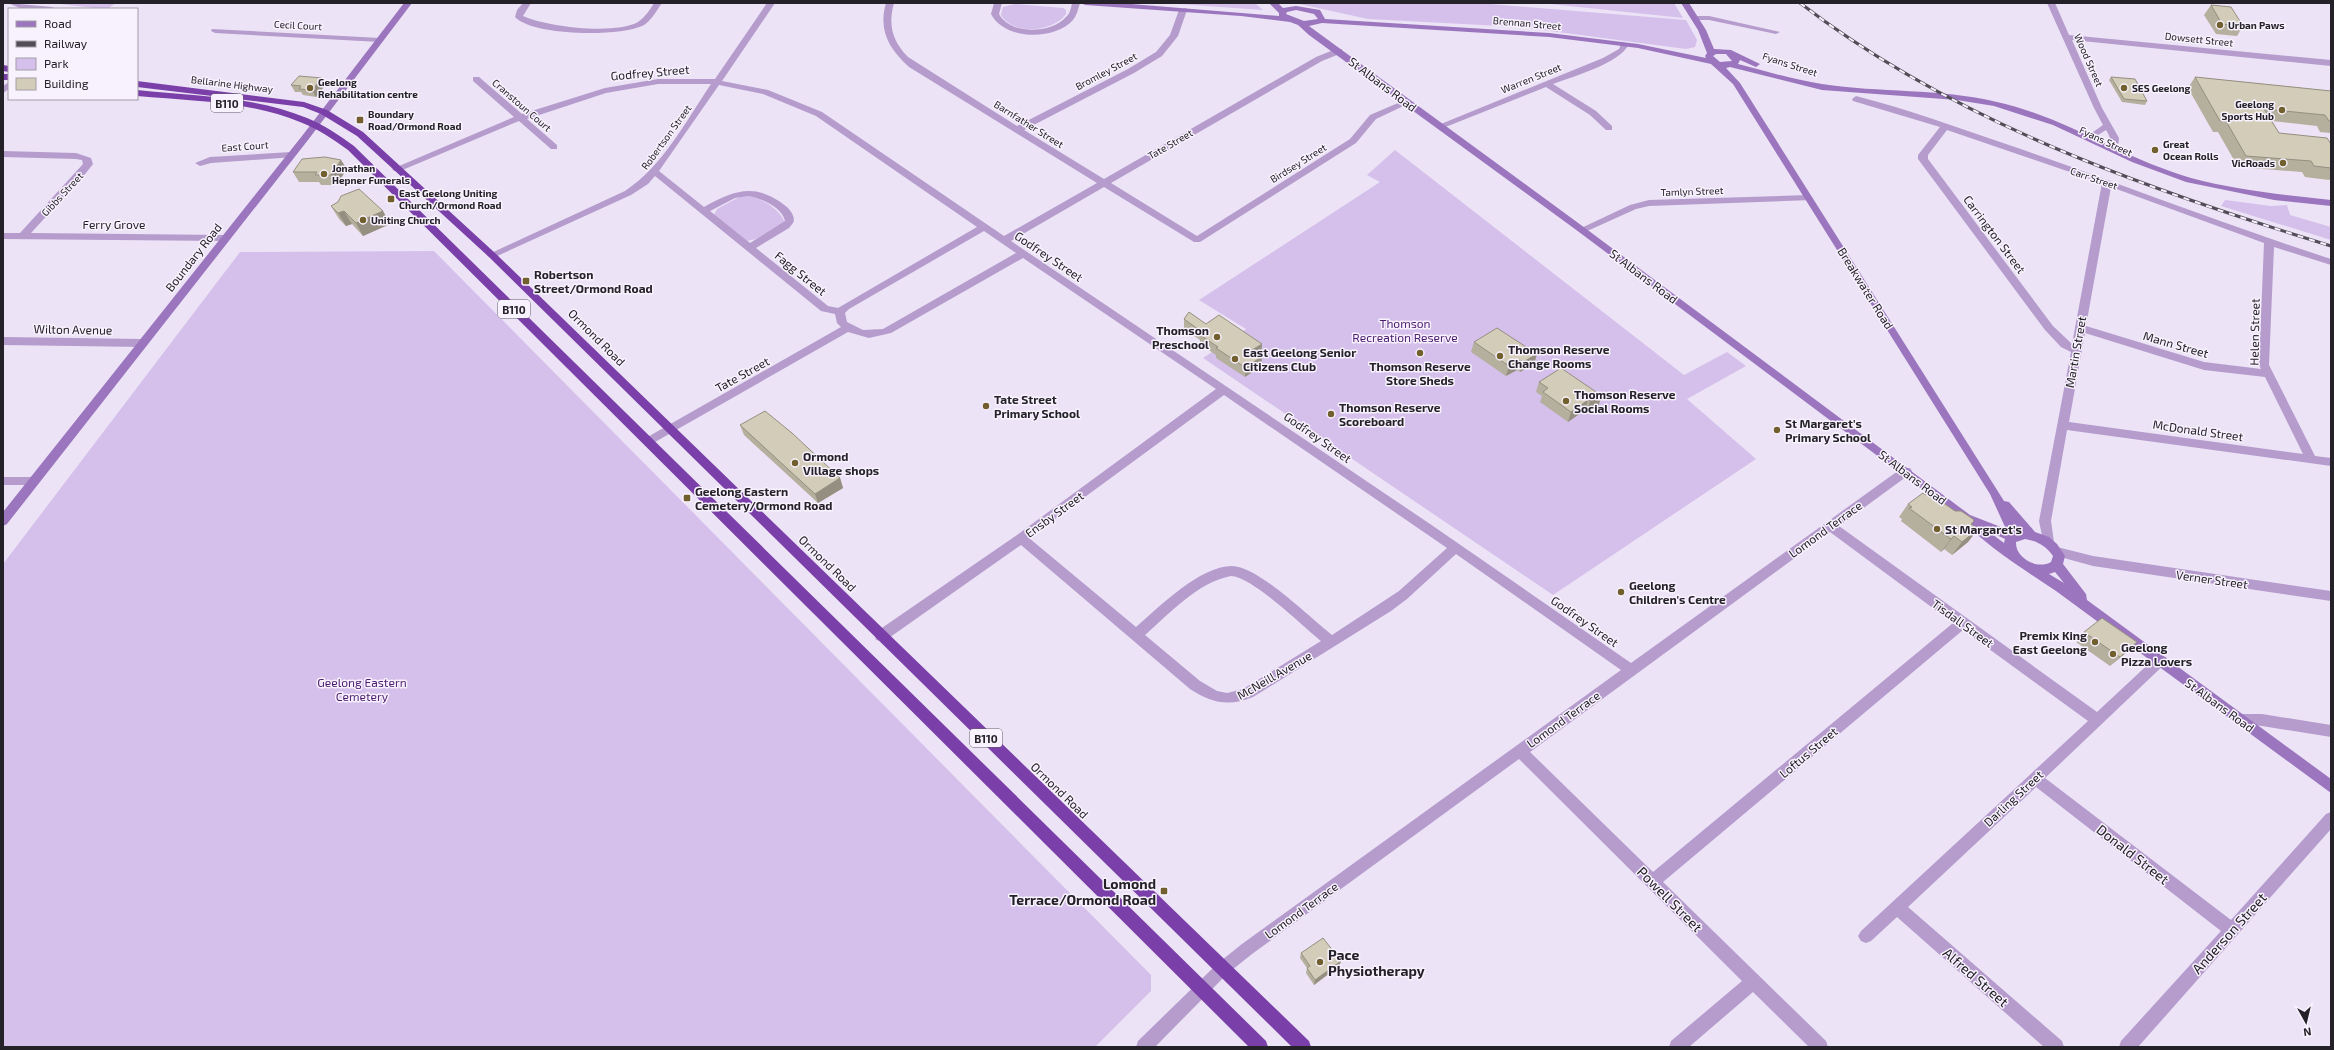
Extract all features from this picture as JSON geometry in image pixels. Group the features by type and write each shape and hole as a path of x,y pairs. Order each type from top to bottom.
{"highway":[{"name":"Bellarine Highway","path":"138,84 274,100 304,105 324,112"},
{"name":"Bellarine Highway","path":"138,93 256,107 280,112 314,125"},
{"name":"Ormond Road","path":"324,112 360,134 397,170 492,255 669,430 1303,1047"},
{"name":"B110","path":"314,125 332,133 351,148 1260,1047"}],"main road":[{"path":"1085,3 1241,14 1300,22"},
{"path":"1273,3 1283,8"},
{"path":"1686,3 1702,30 1711,52 1709,58 1715,63"},
{"name":"Boundary Road","path":"3,521 407,5"},
{"path":"1241,14 1283,8"},
{"path":"1283,8 1283,16 1290,20"},
{"name":"Brennan Street","path":"1283,8 1308,9 1390,24"},
{"path":"1308,9 1320,14 1322,18 1317,31 1326,42"},
{"name":"Brennan Street","path":"1300,22 1390,24 1549,35 1662,50 1715,63"},
{"name":"St Albans Road","path":"1300,22 1906,471 2016,559 2050,579 2331,787"},
{"path":"1702,30 1728,53"},
{"name":"Brennan Street","path":"1662,50 1728,53"},
{"name":"Breakwater Road","path":"1728,53 1737,60 1731,65 1736,83"},
{"name":"Fyans Street","path":"1728,53 1783,75 1843,89"},
{"name":"Breakwater Road","path":"1715,63 1736,83 1995,493 2014,536"},
{"name":"Fyans Street","path":"1715,63 1754,69 1795,82 1843,89 1930,96 1972,103 2012,114 2111,148 2144,164 2189,180 2274,197"},
{"name":"Fyans Street","path":"2088,141 2100,150 2136,167 2185,184 2244,196 2274,197 2331,203"},
{"path":"2100,150 2111,148"},
{"name":"Breakwater Road","path":"1995,493 2033,535"},
{"name":"St Albans Road","path":"1959,512 2014,536"},
{"path":"2016,559 2009,549 2010,540 2014,536 2033,535 2048,542"},
{"name":"St Albans Road","path":"2048,542 2090,609"},
{"path":"2028,566 2048,570 2058,560"}],"street":[{"path":"12,3 24,7 38,8"},
{"path":"527,3 518,17 523,20 551,27 590,30 634,26 646,19 658,3"},
{"name":"Robertson Street","path":"492,255 628,192 645,182 655,172 718,83 771,3"},
{"name":"Barnfather Street","path":"890,3 886,17 886,26 892,44 900,55 912,65 1197,240"},
{"path":"998,3 996,14 999,22 1014,30 1030,32 1048,30 1063,24 1069,20 1076,3"},
{"name":"Wood Street","path":"2051,3 2107,126 2116,140 2111,148"},
{"name":"Bromley Street","path":"1018,130 1131,71 1158,54 1174,36 1184,10"},
{"path":"1695,18 1708,18 1776,32"},
{"name":"Cecil Court","path":"215,31 380,40"},
{"name":"Dowsett Street","path":"2066,36 2331,63"},
{"name":"Warren Street","path":"1440,126 1612,57 1623,50 1625,44"},
{"name":"Tate Street","path":"1003,241 1102,182 1319,59 1339,51"},
{"name":"Cranstoun Court","path":"476,80 554,147"},
{"name":"Godfrey Street","path":"397,170 519,118 578,96 619,87 680,81 718,83 758,88 797,102 819,114 1022,254 1224,388 1631,670"},
{"path":"1547,84 1593,113 1609,128"},
{"name":"Carr Street","path":"1856,99 1945,126 2107,182 2269,243 2331,262"},
{"name":"Birdsey Street","path":"1197,240 1349,144 1374,117 1408,102"},
{"name":"Carrington Street","path":"1945,126 1923,155 1923,160 2049,328 2065,344 2076,351"},
{"path":"2088,141 2107,126"},
{"name":"Gibbs Street","path":"3,154 76,156 86,158 88,164 23,236"},
{"name":"East Court","path":"200,163 210,160 291,155"},
{"name":"Fagg Street","path":"655,172 825,309 840,312"},
{"name":"Martin Street","path":"2048,542 2045,522 2107,182"},
{"name":"Fagg Street","path":"703,211 735,194 749,191 762,195 787,213 790,221 786,226 749,248"},
{"name":"Tamlyn Street","path":"1582,230 1633,207 1649,203 1808,198"},
{"path":"984,228 844,307 840,312 842,323 848,328 863,335 887,331 1022,254"},
{"path":"3,244 7,236"},
{"name":"Ferry Grove","path":"7,236 224,238"},
{"name":"Helen Street","path":"2269,243 2264,366 2310,459"},
{"name":"Tate Street","path":"648,442 848,328"},
{"name":"Mann Street","path":"2080,328 2197,364 2267,374"},
{"name":"Wilton Avenue","path":"3,341 142,343"},
{"name":"Ensby Street","path":"882,636 1021,538 1224,388"},
{"name":"McDonald Street","path":"2062,425 2331,462"},
{"name":"Lomond Terrace","path":"1144,1047 1222,969 1247,949 1906,471"},
{"path":"3,481 34,481"},
{"name":"Martin Street","path":"2033,535 2045,522"},
{"name":"Tisdall Street","path":"1830,526 2097,720"},
{"name":"McNeill Avenue","path":"1021,538 1203,690 1212,696 1231,699 1248,693 1403,595 1454,548"},
{"name":"Verner Street","path":"2058,560 2093,561 2331,596"},
{"path":"1136,634 1205,579 1220,572 1232,571 1244,574 1257,581 1330,641"},
{"name":"Loftus Street","path":"1653,881 1963,622"},
{"name":"Darling Street","path":"1866,936 2161,661"},
{"path":"2241,720 2262,720 2331,731"},
{"name":"Powell Street","path":"1520,751 1820,1047"},
{"name":"Donald Street","path":"2035,778 2232,930"},
{"name":"Anderson Street","path":"2127,1047 2331,819"},
{"name":"Alfred Street","path":"1897,907 2056,1047"},
{"path":"1677,1047 1753,981"}],"green space":[{"path":"52,3 116,3 108,8 94,8"},
{"path":"1165,3 1255,3 1263,10"},
{"path":"1295,3 1478,3 1686,20 1697,40 1695,47 1686,49 1520,27 1368,19"},
{"path":"1541,3 1674,3 1683,18"},
{"path":"1015,4 1063,8 1066,10 1066,14 1052,25 1043,28 1023,29 1007,22 1001,15 1003,7"},
{"name":"Thomson Recreation Reserve","path":"1395,150 1684,375 1727,352 1746,366 1687,399 1756,459 1553,595 1203,358 1246,329 1199,300 1380,182 1367,175"},
{"path":"743,195 762,200 768,204 778,212 785,223 756,239 747,241 714,215 717,209"},
{"path":"2225,200 2271,206 2287,205 2290,215 2331,227 2331,240 2221,206"},
{"name":"Geelong Eastern Cemetery","path":"434,251 1151,975 1151,991 1095,1047 3,1047 3,564 240,252"}],"building":[{"path":"2211,5 2231,7 2243,26 2222,24"},
{"path":"299,76 322,78 312,90 299,89 301,86 291,85"},
{"name":"SES Geelong","path":"2111,77 2135,79 2147,101 2124,99"},
{"path":"2195,77 2331,91 2331,121 2329,121 2325,115 2264,109 2279,133 2327,138 2331,144 2331,168 2314,166 2311,161 2246,156 2226,121 2220,121"},
{"path":"325,157 341,160 331,175 315,175 317,172 293,172 302,159"},
{"path":"359,189 383,211 356,223 344,211 338,213 331,206 338,202 341,196"},
{"path":"1189,312 1206,324 1219,315 1262,344 1252,350 1262,356 1246,368 1216,348 1218,347 1200,335 1202,332 1184,319"},
{"path":"1497,328 1537,354 1523,362 1520,360 1509,366 1474,342"},
{"path":"1561,368 1602,396 1590,401 1588,400 1571,412 1543,392 1548,388 1539,382"},
{"name":"Ormond Village shops","path":"765,411 792,433 840,478 815,494 740,425"},
{"path":"1923,493 1926,495 1929,493 1955,511 1961,511 1973,519 1974,521 1971,524 1978,529 1962,542 1954,536 1951,539 1909,508 1912,507 1908,504"},
{"path":"2102,618 2137,642 2120,657 2084,632"},
{"name":"Pace Physiotherapy","path":"1323,938 1341,961 1315,980 1307,968 1310,966 1301,953"}],"railway":[{"path":"1800,3 1860,45 1922,83 1987,117 2054,148 2192,201 2331,246"}],"place":[{"name":"Urban Paws","path":"2220,25"},
{"name":"Geelong Rehabilitation centre","path":"310,88"},
{"name":"SES Geelong","path":"2124,88"},
{"name":"Geelong Sports Hub","path":"2282,110"},
{"name":"Boundary Road/Ormond Road","path":"360,120"},
{"name":"Great Ocean Rolls","path":"2155,150"},
{"name":"VicRoads","path":"2283,163"},
{"name":"Jonathan Hepner Funerals","path":"324,174"},
{"name":"East Geelong Uniting Church/Ormond Road","path":"391,199"},
{"name":"Uniting Church","path":"363,220"},
{"name":"Robertson Street/Ormond Road","path":"526,281"},
{"name":"Thomson Preschool","path":"1217,337"},
{"name":"Thomson Reserve Store Sheds","path":"1420,353"},
{"name":"Thomson Reserve Change Rooms","path":"1500,356"},
{"name":"East Geelong Senior Citizens Club","path":"1235,359"},
{"name":"Thomson Reserve Social Rooms","path":"1566,401"},
{"name":"Tate Street Primary School","path":"986,406"},
{"name":"Thomson Reserve Scoreboard","path":"1331,414"},
{"name":"St Margaret's Primary School","path":"1777,430"},
{"name":"Ormond Village shops","path":"795,463"},
{"name":"Geelong Eastern Cemetery/Ormond Road","path":"687,498"},
{"name":"St Margaret's","path":"1937,529"},
{"name":"Geelong Children's Centre","path":"1621,592"},
{"name":"Premix King East Geelong","path":"2095,642"},
{"name":"Geelong Pizza Lovers","path":"2113,654"},
{"name":"Lomond Terrace/Ormond Road","path":"1164,891"},
{"name":"Pace Physiotherapy","path":"1320,962"}]}
